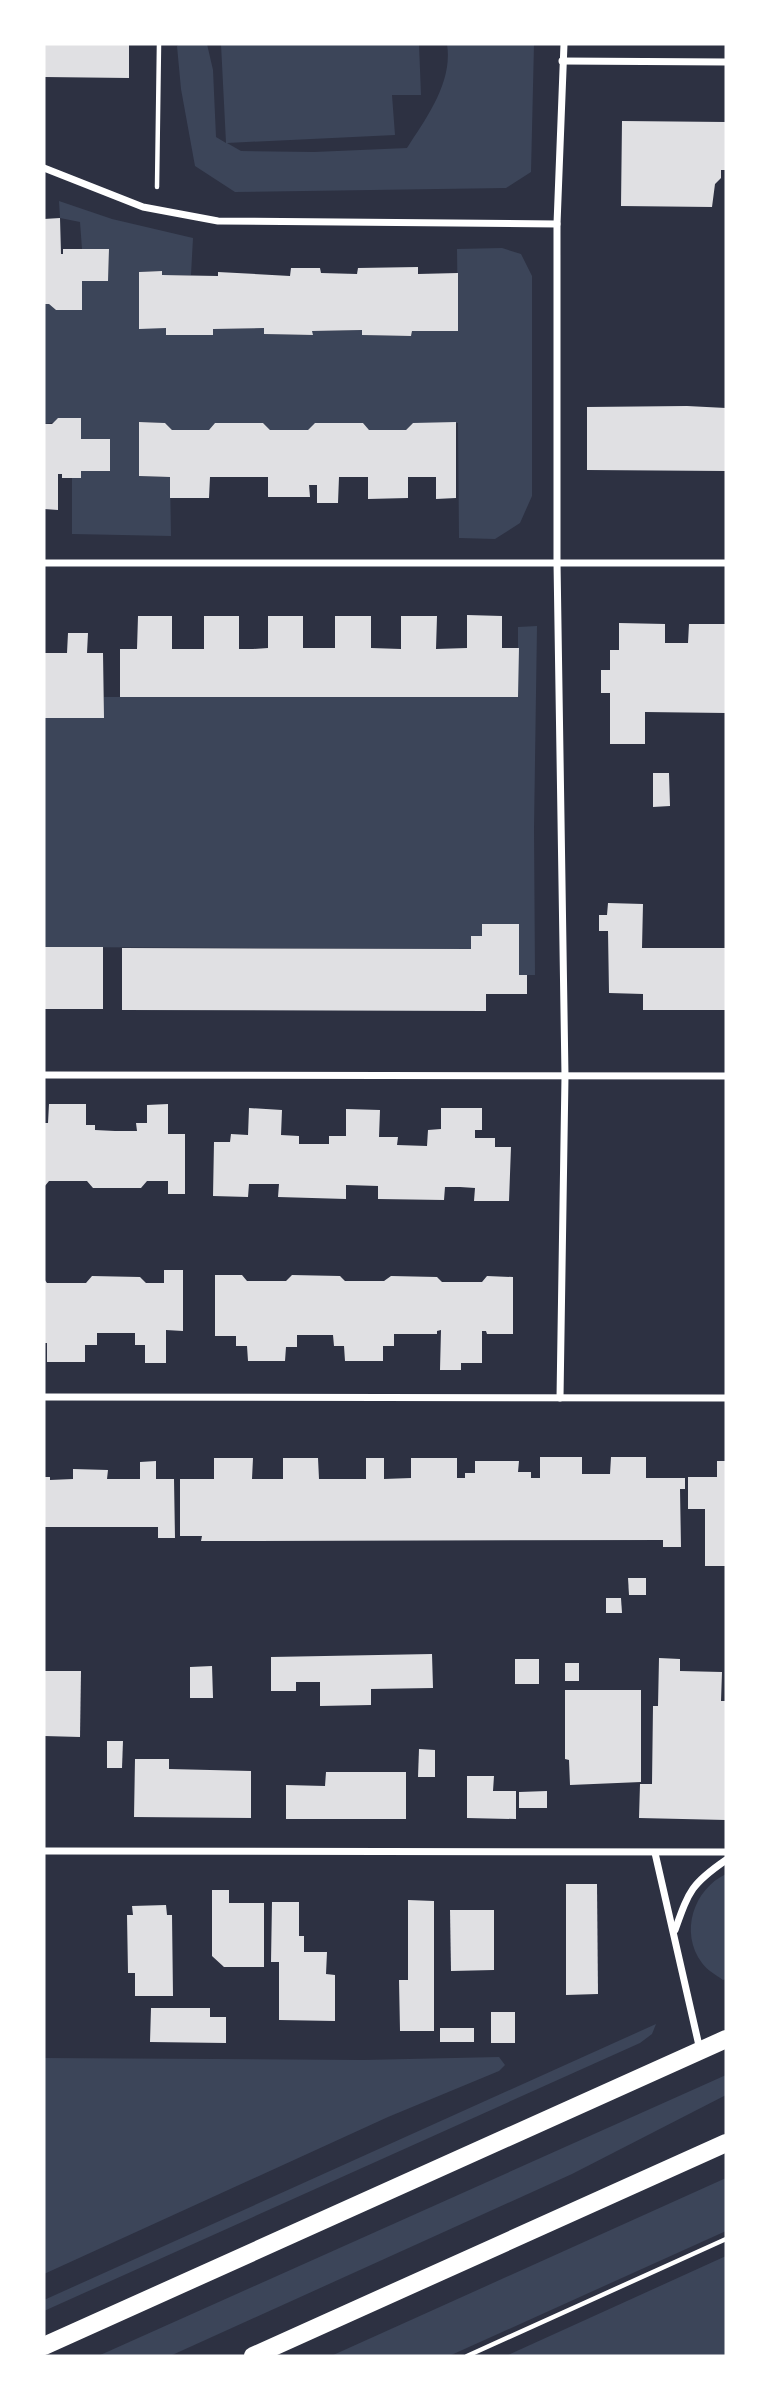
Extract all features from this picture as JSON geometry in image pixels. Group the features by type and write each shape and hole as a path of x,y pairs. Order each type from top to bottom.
{"main road":[{"path":"44,2346 726,2039"},
{"path":"253,2356 726,2143"}],"street":[{"path":"560,1398 565,1076 557,562 557,224 564,44"},
{"path":"562,61 726,62"},
{"path":"44,168 143,207 218,221 557,224"},
{"path":"44,563 726,563"},
{"path":"44,1075 726,1076"},
{"path":"44,1397 726,1398"},
{"path":"44,1851 726,1852"},
{"path":"655,1853 700,2050"},
{"path":"674,1933 688,1894 703,1876 726,1860"}],"path":[{"path":"157,188 159,44"},
{"path":"467,2356 726,2239"}],"shaded area":[{"path":"207,44 213,70 216,137 226,143 221,44 419,44 421,95 392,95 395,135 227,143 241,151 314,152 407,148 437,99 446,72 447,44 534,44 531,172 506,188 235,192 195,166 181,89 177,46"},
{"path":"59,201 112,219 193,238 191,275 162,275 162,271 139,272 139,328 166,328 166,335 213,335 213,329 264,328 265,334 312,335 312,331 362,330 363,335 411,336 412,331 458,331 457,249 502,248 521,254 532,276 532,496 520,523 495,539 459,538 458,423 413,423 406,430 369,430 363,423 308,430 270,430 263,423 215,423 209,430 172,430 165,423 140,422 139,476 170,477 171,536 72,534 72,478 81,478 81,471 110,471 110,440 81,439 81,418 44,424 44,304 49,304 56,310 82,310 82,281 108,280 109,250 82,249 80,222 60,218"},
{"path":"537,626 535,975 519,975 482,924 482,936 471,936 471,949 44,947 44,718 103,718 104,697 518,697 518,627"},
{"path":"726,1874 726,1979 723,1980 702,1963 695,1951 691,1925 698,1901 715,1881"},
{"path":"656,2024 652,2034 640,2043 44,2311 44,2300"},
{"path":"499,2057 505,2065 499,2071 388,2117 44,2274 44,2058 363,2060"},
{"path":"726,2075 726,2095 572,2174 170,2356 98,2356"},
{"path":"726,2178 726,2231 449,2356 331,2356"},
{"path":"726,2256 726,2356 506,2356"}],"building":[{"path":"44,44 129,44 129,78 44,77"},
{"path":"622,121 726,122 726,170 721,170 721,178 715,184 712,207 621,206"},
{"path":"60,218 61,254 63,249 109,249 108,281 82,281 82,310 56,310 49,304 44,304 44,219"},
{"path":"418,267 418,274 458,273 458,331 412,331 411,336 362,335 362,330 312,331 313,335 264,334 264,328 213,329 213,335 166,335 166,328 139,329 139,272 162,271 162,275 218,276 218,272 290,276 291,268 320,268 321,273 357,274 358,268"},
{"path":"587,407 726,408 726,471 587,470"},
{"path":"58,418 81,418 81,439 110,439 110,471 81,471 81,478 62,478 62,474 58,474 58,510 44,509 44,424 52,424"},
{"path":"139,422 165,423 172,430 209,430 215,423 263,423 270,430 308,430 315,423 363,423 369,430 406,430 413,423 456,422 456,498 436,499 436,477 408,477 408,498 368,499 368,477 339,477 338,503 317,503 317,485 309,485 310,497 268,497 268,477 210,477 209,498 170,498 170,477 139,476"},
{"path":"467,615 502,616 502,648 519,648 518,697 120,697 120,649 137,649 138,616 172,616 172,649 204,649 204,616 239,616 239,649 253,649 268,648 268,616 303,616 303,648 335,648 335,616 371,616 371,648 401,649 401,616 437,616 436,649 467,648"},
{"path":"619,623 665,624 665,643 688,643 689,624 726,624 726,713 645,712 645,744 610,744 610,693 601,693 601,670 610,670 610,650 619,650"},
{"path":"68,633 88,633 87,653 103,653 104,718 44,718 44,653 67,653"},
{"path":"653,773 669,773 670,806 653,807"},
{"path":"608,903 643,904 642,948 726,948 726,1010 643,1010 643,994 609,993 608,931 599,931 599,915 607,915"},
{"path":"482,924 519,924 519,975 527,975 527,994 486,994 486,1011 122,1010 122,948 471,949 471,936 482,936"},
{"path":"44,947 103,947 103,1009 44,1009"},
{"path":"49,1104 86,1104 86,1125 95,1125 95,1130 137,1131 136,1123 147,1123 147,1105 168,1104 168,1134 185,1134 185,1194 168,1194 168,1181 147,1181 141,1188 93,1188 87,1181 49,1181 44,1187 44,1123 48,1123"},
{"path":"249,1108 282,1110 281,1135 299,1136 299,1144 329,1144 329,1136 346,1136 346,1109 380,1110 379,1137 398,1137 397,1145 427,1146 428,1130 441,1129 441,1108 482,1108 482,1130 475,1130 475,1138 495,1138 495,1147 511,1147 509,1201 474,1201 475,1188 460,1187 445,1187 444,1200 378,1199 378,1186 346,1185 346,1199 278,1197 279,1184 249,1184 248,1197 213,1196 214,1142 230,1142 231,1134 248,1135"},
{"path":"164,1270 183,1270 183,1331 166,1330 166,1363 145,1363 145,1345 135,1345 135,1333 97,1333 97,1345 85,1345 85,1362 47,1362 47,1343 44,1343 44,1279 47,1283 86,1283 92,1276 140,1277 146,1283 164,1283"},
{"path":"215,1275 242,1275 247,1281 286,1281 292,1275 340,1276 345,1281 384,1281 391,1276 437,1277 442,1282 482,1282 487,1276 513,1277 513,1334 487,1334 482,1331 482,1363 461,1363 461,1370 440,1370 441,1330 437,1331 437,1334 394,1334 394,1346 383,1346 383,1361 345,1361 344,1346 334,1346 333,1335 297,1335 297,1347 286,1347 285,1361 248,1361 247,1346 236,1346 236,1336 215,1336"},
{"path":"540,1457 582,1457 582,1474 610,1474 611,1457 646,1457 646,1478 685,1478 685,1489 680,1489 681,1547 663,1547 663,1540 201,1541 202,1536 180,1536 180,1479 214,1479 214,1458 253,1458 252,1479 283,1479 283,1458 318,1458 319,1479 366,1479 366,1458 384,1458 384,1479 411,1478 411,1458 457,1458 457,1478 465,1478 465,1473 475,1473 475,1461 519,1461 518,1472 531,1472 531,1478 540,1478"},
{"path":"156,1461 156,1479 174,1479 175,1538 158,1538 158,1527 44,1527 44,1477 50,1477 50,1480 73,1479 73,1469 108,1470 107,1479 140,1479 140,1462"},
{"path":"717,1461 726,1461 726,1566 705,1566 705,1509 688,1509 688,1477 717,1477"},
{"path":"628,1578 646,1578 646,1595 629,1595"},
{"path":"606,1598 621,1598 622,1613 606,1613"},
{"path":"432,1654 433,1688 371,1689 371,1705 320,1706 320,1682 296,1682 296,1691 271,1691 271,1657"},
{"path":"659,1658 680,1659 680,1671 722,1672 721,1701 726,1701 726,1820 639,1818 640,1784 652,1784 653,1706 658,1706"},
{"path":"515,1659 539,1659 539,1684 515,1684"},
{"path":"565,1663 579,1663 579,1681 565,1681"},
{"path":"212,1666 213,1698 190,1698 190,1667"},
{"path":"44,1671 81,1671 80,1737 44,1736"},
{"path":"565,1690 641,1690 641,1782 570,1785 569,1760 565,1759"},
{"path":"107,1741 123,1741 122,1768 107,1768"},
{"path":"419,1749 435,1750 435,1777 418,1777"},
{"path":"135,1759 169,1759 169,1769 251,1771 251,1818 134,1817"},
{"path":"326,1772 406,1772 406,1819 286,1819 286,1785 325,1786"},
{"path":"467,1776 494,1776 493,1791 516,1791 516,1819 467,1818"},
{"path":"547,1791 547,1808 519,1808 519,1792"},
{"path":"566,1884 597,1884 598,1994 566,1995"},
{"path":"212,1890 229,1890 229,1903 264,1903 264,1967 224,1967 212,1956"},
{"path":"408,1900 434,1901 434,2031 400,2031 399,1980 408,1980"},
{"path":"272,1902 299,1902 299,1936 304,1936 304,1952 327,1952 326,1974 335,1975 335,2021 279,2020 279,1962 271,1962"},
{"path":"166,1905 167,1915 172,1915 173,1996 135,1996 135,1973 128,1973 127,1915 133,1915 132,1906"},
{"path":"450,1910 494,1910 494,1970 451,1971"},
{"path":"151,2008 210,2008 210,2017 226,2017 226,2043 150,2042"},
{"path":"491,2012 515,2012 515,2043 491,2043"},
{"path":"440,2028 474,2028 474,2042 440,2042"}]}
